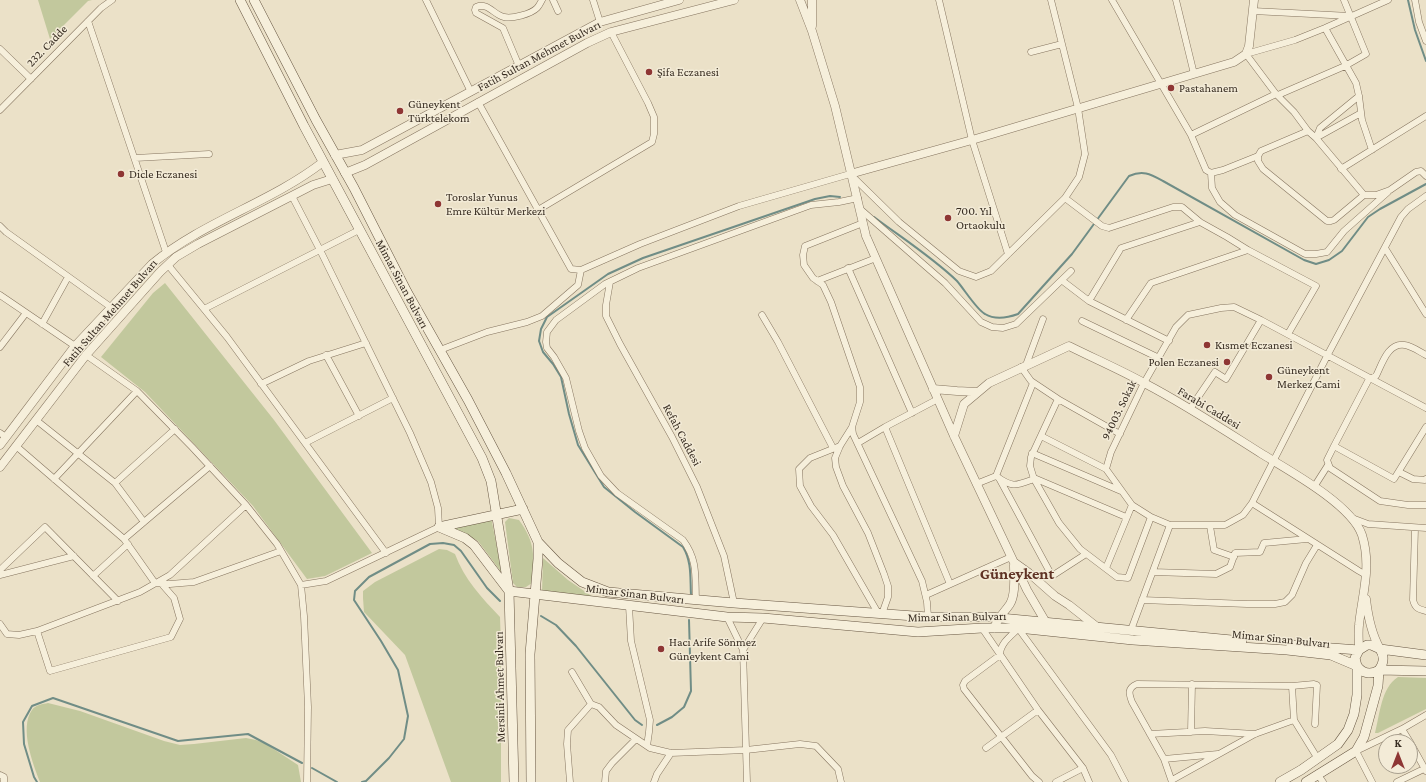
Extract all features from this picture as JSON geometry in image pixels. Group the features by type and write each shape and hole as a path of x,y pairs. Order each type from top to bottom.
{"main road":[{"name":"Mimar Sinan Bulvarı","path":"240,0 323,162 482,458 491,481 509,591"},
{"name":"Mimar Sinan Bulvarı","path":"254,0 407,292 499,460 538,542 558,563 582,582 608,592 734,604 928,617 998,618 1131,630 1138,632 1358,650 1367,645 1376,646 1380,649 1426,655"},
{"path":"323,162 328,157 335,155"},
{"path":"332,179 340,178 345,172"},
{"path":"439,527 523,509"},
{"path":"439,527 465,538 474,545 509,591 535,594 530,654 531,782"},
{"name":"Mimar Sinan Bulvarı","path":"538,542 535,594 727,617 764,618 918,632 982,628 1018,628 1133,640 1287,650 1331,655 1357,666 1359,670 1367,673 1379,670 1426,671"},
{"name":"Mersinli Ahmet Bulvarı","path":"509,591 514,782"},
{"path":"1306,782 1321,779 1356,751 1364,737 1378,686 1379,670 1383,662 1380,649"},
{"path":"1280,782 1318,759 1338,744 1348,730 1354,714 1357,695 1357,666 1355,658 1358,650"}],"street":[{"name":"232. Cadde","path":"0,110 101,8 112,0"},
{"path":"426,0 471,92"},
{"path":"519,66 503,28 476,13 476,7 479,5 486,6 504,18 517,18 537,8 542,0"},
{"path":"554,0 558,12"},
{"path":"593,0 600,22"},
{"name":"Fatih Sultan Mehmet Bulvarı","path":"335,155 362,150 600,22 679,0"},
{"name":"Fatih Sultan Mehmet Bulvarı","path":"345,172 365,165 587,42 611,32 734,0"},
{"path":"800,0 812,31 835,106 866,236 976,484 1027,590 1045,622 1052,631"},
{"path":"812,0 812,31"},
{"path":"939,0 972,140 1008,254"},
{"path":"850,174 899,222 959,271 976,277 991,271 1065,198 1079,177 1085,154 1078,108 1053,0"},
{"path":"1112,0 1191,135 1206,170 1211,174 1212,188 1220,202 1235,215 1305,254 1327,252 1344,231 1390,190 1416,172 1421,171 1426,176"},
{"path":"1176,0 1194,74"},
{"path":"478,102 571,269 581,270 640,244 739,206 972,140 1234,62 1246,54 1249,46 1254,0"},
{"path":"1191,135 1277,94 1345,66 1366,54 1344,0"},
{"path":"1246,54 1296,40 1388,0"},
{"path":"1415,0 1419,22 1426,41"},
{"path":"1253,11 1351,16"},
{"path":"88,21 166,252"},
{"path":"1325,28 1356,84 1366,136 1372,150"},
{"path":"538,210 652,142 654,134 654,117 611,32"},
{"path":"1031,52 1062,44"},
{"path":"0,49 31,79"},
{"path":"1246,54 1277,94 1364,195"},
{"path":"1316,138 1320,128 1359,96"},
{"path":"1316,138 1361,113"},
{"path":"1341,169 1426,116"},
{"path":"1211,174 1258,156 1261,151 1308,131"},
{"path":"135,158 209,154"},
{"path":"1258,156 1260,165 1263,169 1327,221 1334,220 1364,195 1376,195 1390,190"},
{"name":"Fatih Sultan Mehmet Bulvarı","path":"0,445 3,435 75,346 152,264 166,252 193,235 305,176 323,162"},
{"name":"Fatih Sultan Mehmet Bulvarı","path":"0,467 86,355 119,316 176,257 198,244 313,185 332,179"},
{"path":"292,196 393,398 431,482 438,508 439,527 326,581 301,585"},
{"path":"696,600 695,564 690,550 683,540 617,494 601,476 585,448 579,431 566,378 547,348 547,332 556,320 610,282 644,266 811,205 858,198"},
{"path":"1065,198 1092,220 1109,228 1178,206 1182,207 1200,222 1248,250 1316,286 1288,334"},
{"path":"1041,436 1106,469 1132,505 1151,517 1170,525 1226,525 1234,521 1243,515 1252,503 1327,356 1401,217 1414,204 1425,200"},
{"path":"860,209 945,283 981,322 992,327 1003,328 1016,324 1071,271"},
{"path":"1089,301 1121,248 1200,222"},
{"path":"863,223 805,246 803,255 804,265 813,278 823,286 831,302 860,387 860,402 852,427 840,446 835,458 836,467 843,486 868,533 888,586 888,597 880,614"},
{"path":"204,309 359,230"},
{"path":"1,231 112,308"},
{"path":"1385,248 1426,314"},
{"path":"1126,320 1151,282 1248,250"},
{"path":"817,281 876,258"},
{"path":"168,265 227,337 386,553"},
{"path":"848,268 912,413"},
{"path":"440,350 487,332 527,322 542,316 578,285 581,270"},
{"path":"42,324 68,278"},
{"name":"Refah Caddesi","path":"610,282 606,305 606,316 672,437 697,487 724,556 734,604"},
{"path":"1064,282 1089,301 1169,341"},
{"path":"0,295 75,346"},
{"name":"94003. Sokak","path":"1106,469 1111,452 1144,383 1176,327 1188,316 1221,308 1234,307 1261,320 1369,379 1426,408"},
{"path":"0,347 26,313"},
{"path":"762,315 778,342 833,448"},
{"path":"1043,319 1024,366 1033,383 1120,434"},
{"path":"1190,409 1215,372 1226,379 1261,320"},
{"path":"1082,321 1159,358"},
{"path":"261,384 309,361 366,343"},
{"path":"1314,487 1328,464 1328,460 1334,446 1369,379 1376,376 1388,353 1396,347 1405,345 1426,355"},
{"name":"Farabi Caddesi","path":"954,436 964,404 977,392 989,383 1069,346 1144,383 1190,409 1314,487 1345,510 1352,518 1362,535 1365,551 1365,590"},
{"path":"86,355 137,391 210,466 246,505 281,552 301,585 304,616 308,707 307,782"},
{"path":"326,356 359,416"},
{"path":"1033,383 998,477 1052,576 1086,554"},
{"path":"933,389 977,392"},
{"path":"54,479 137,391"},
{"path":"305,443 393,398"},
{"path":"858,443 938,399"},
{"path":"1058,399 1032,454 1030,466 1034,479 1059,523 1080,549 1086,554 1117,577 1128,578 1151,517"},
{"path":"36,420 115,483 144,522"},
{"path":"852,427 853,434 922,581 928,602 928,617"},
{"path":"885,427 950,584"},
{"path":"1334,446 1394,478 1426,427"},
{"path":"115,483 175,429"},
{"path":"16,446 126,542 174,598 180,619 171,637 50,671 37,631"},
{"path":"840,446 810,458 799,469 800,486 811,506 833,535 880,614"},
{"path":"1032,454 1122,492"},
{"path":"1328,464 1330,468 1380,501 1408,506 1426,505"},
{"path":"93,576 144,522 210,466"},
{"path":"1399,472 1413,479 1426,479"},
{"path":"998,477 1011,485 1018,485 1034,479 1126,517"},
{"path":"976,484 998,477"},
{"path":"1252,503 1366,575"},
{"path":"0,624 7,634 19,635 37,631 140,592 170,575 246,505"},
{"path":"1106,568 1132,505"},
{"path":"1352,518 1368,524 1426,528"},
{"path":"1131,630 1170,525"},
{"path":"1210,526 1214,550 1234,557"},
{"path":"0,570 45,527 118,601"},
{"path":"1415,528 1413,600 1417,608 1426,611"},
{"path":"1153,572 1216,574 1230,567 1235,553 1260,552 1264,543 1307,538"},
{"path":"1142,600 1247,604 1275,604 1285,602 1292,596 1306,563 1317,545"},
{"path":"159,582 170,584 194,582 281,552"},
{"path":"0,575 74,556"},
{"path":"926,594 1013,560"},
{"path":"994,628 998,618 1011,603 1014,593 1013,560"},
{"path":"1013,560 1055,596 1097,627"},
{"path":"1365,590 1370,629 1380,649"},
{"path":"1358,650 1359,626 1365,590"},
{"path":"629,606 631,641 650,720 646,746"},
{"path":"727,617 743,650 747,782"},
{"path":"743,650 764,618"},
{"path":"1000,655 1000,649 1005,642 1025,620"},
{"path":"982,628 1038,710 1083,768 1089,782"},
{"path":"1018,628 1111,755 1125,782"},
{"path":"1000,655 965,681 963,685 964,689 1032,776 1039,782"},
{"path":"572,672 591,704 598,708 616,726 646,746 671,753 746,750 800,744 816,746 838,769 842,782"},
{"path":"1294,720 1255,734 1172,781 1164,759 1132,702 1130,689 1132,686 1137,684 1292,686 1314,684 1317,685 1315,724"},
{"path":"1191,732 1192,684"},
{"path":"1292,686 1294,720 1318,759"},
{"path":"570,782 567,744 568,730 591,704"},
{"path":"986,748 1038,710"},
{"path":"1372,782 1356,751 1402,729 1426,715"},
{"path":"1402,729 1405,734"},
{"path":"1150,734 1205,731 1255,734"},
{"path":"605,782 606,771 636,739"},
{"path":"654,782 657,774 671,753"},
{"path":"1164,759 1220,754"},
{"path":"1401,781 1426,769 1418,756"},
{"path":"1056,782 1083,768"},
{"path":"0,775 4,777 4,782"}],"green space":[{"path":"38,0 92,0 88,1 50,39"},
{"path":"165,283 274,420 372,553 325,576 307,579 253,506 145,392 101,357 153,293"},
{"path":"491,517 502,573 478,541 452,527"},
{"path":"509,518 519,520 525,528 533,550 532,583 526,587 517,587 513,583 505,522"},
{"path":"439,549 447,550 455,554 468,580 500,617 501,782 451,782 405,655 364,612 363,591 375,582"},
{"path":"543,558 568,580 593,597 542,592"},
{"path":"1398,677 1426,678 1426,709 1378,733 1375,733 1382,702 1388,688"},
{"path":"48,703 80,711 164,741 180,745 246,738 256,740 266,744 298,765 301,782 40,782 28,746 27,726 28,718 33,708"}],"waterway":[{"path":"1408,0 1415,30 1426,61"},
{"path":"874,217 947,272 957,281 974,304 982,312 989,316 1001,318 1018,314 1072,254 1129,176 1134,174 1142,173 1154,176 1304,260 1316,264 1329,260 1342,251 1368,217 1426,184"},
{"path":"691,595 689,564 683,547 604,487 578,445 569,414 561,377 543,352 539,341 541,329 547,317 608,274 643,258 815,199 830,196 840,197"},
{"path":"362,782 366,781 389,758 404,739 408,716 398,670 354,600 355,591 369,577 430,544 443,543 454,545 461,551 487,588 500,601"},
{"path":"541,616 556,625 576,646 635,720 642,725"},
{"path":"657,725 672,717 684,707 691,691 689,620"},
{"path":"37,782 34,777 24,744 23,722 32,706 53,698 178,741 248,734 302,763"},
{"path":"312,768 337,782"}],"place":[{"name":"Şifa Eczanesi","path":"649,72"},
{"name":"Pastahanem","path":"1171,88"},
{"name":"Güneykent Türktelekom","path":"400,111"},
{"name":"Dicle Eczanesi","path":"121,174"},
{"name":"Toroslar Yunus Emre Kültür Merkezi","path":"438,204"},
{"name":"700. Yıl Ortaokulu","path":"948,218"},
{"name":"Kısmet Eczanesi","path":"1207,345"},
{"name":"Polen Eczanesi","path":"1227,362"},
{"name":"Güneykent Merkez Cami","path":"1269,377"},
{"name":"Hacı Arife Sönmez Güneykent Cami","path":"661,649"}],"district":[{"name":"Güneykent","path":"1017,574"}]}
